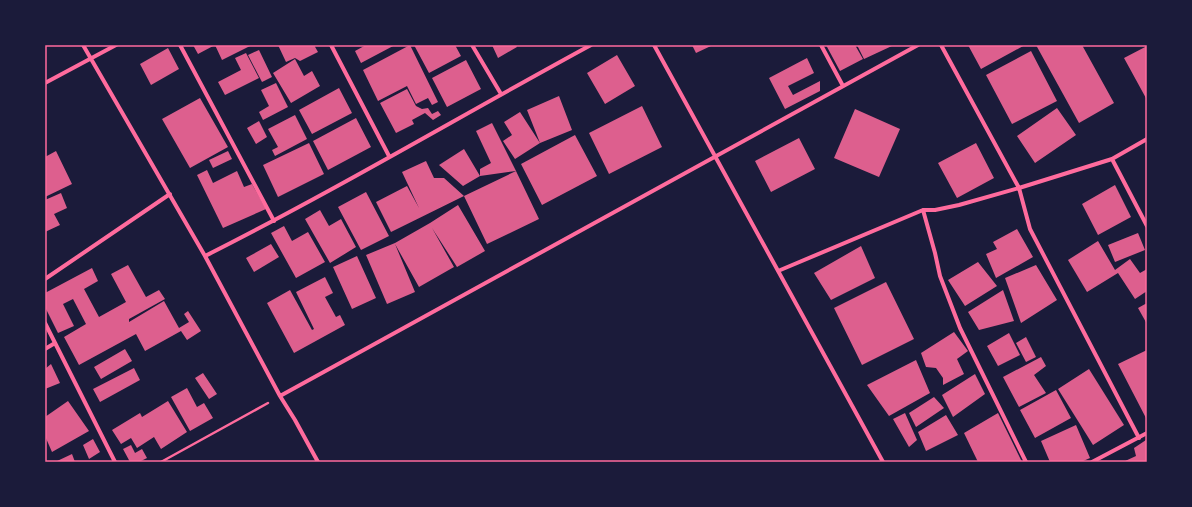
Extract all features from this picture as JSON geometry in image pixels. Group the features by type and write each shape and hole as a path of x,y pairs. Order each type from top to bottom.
{"street":[{"path":"83,45 205,256 280,396 318,462"},
{"path":"45,83 116,45"},
{"path":"180,45 274,221"},
{"path":"330,45 389,156"},
{"path":"472,45 500,94"},
{"path":"205,256 274,221 500,94 591,45"},
{"path":"654,45 883,462"},
{"path":"821,45 843,86"},
{"path":"280,396 918,45"},
{"path":"941,45 1019,188 1030,229 1139,438"},
{"path":"778,271 923,210 936,210 960,205 1112,159 1147,139"},
{"path":"1112,159 1147,226"},
{"path":"45,279 170,194"},
{"path":"923,210 940,276 960,328 1026,462"},
{"path":"45,323 115,462"},
{"path":"45,349 55,343"},
{"path":"1092,462 1147,433"}],"path":[{"path":"161,462 280,396"}],"building":[{"path":"193,45 215,45 198,54"},
{"path":"215,45 252,45 222,60"},
{"path":"278,45 314,45 318,52 300,61 295,58 286,62"},
{"path":"366,45 395,45 361,63 355,51"},
{"path":"410,45 438,102 432,105 428,98 416,104 407,86 378,101 363,70"},
{"path":"414,45 455,45 461,56 429,73"},
{"path":"492,45 516,45 517,47 498,58"},
{"path":"692,45 713,45 696,53"},
{"path":"826,45 855,45 863,59 840,71"},
{"path":"857,45 894,45 864,59"},
{"path":"968,45 1025,45 981,69"},
{"path":"1036,45 1082,45 1114,103 1079,123"},
{"path":"1147,46 1147,100 1124,58"},
{"path":"168,48 179,69 151,85 140,64"},
{"path":"259,50 272,77 262,82 248,55"},
{"path":"1031,51 1057,101 1012,124 986,75"},
{"path":"246,53 259,78 225,95 218,82 241,70 235,58"},
{"path":"617,55 635,86 605,104 587,73"},
{"path":"807,58 814,73 788,86 793,95 820,81 820,91 785,109 769,78"},
{"path":"295,59 304,76 312,71 320,86 291,103 273,73"},
{"path":"466,60 481,89 447,107 432,78"},
{"path":"276,83 288,107 263,120 259,112 269,106 261,90"},
{"path":"339,88 352,113 312,134 299,110"},
{"path":"407,89 416,106 422,109 428,108 432,114 438,111 441,115 433,120 425,113 412,120 414,124 396,133 380,103"},
{"path":"559,96 572,130 540,143 527,110"},
{"path":"200,98 228,147 190,168 162,119"},
{"path":"642,106 662,147 609,174 589,133"},
{"path":"1057,108 1076,135 1035,163 1017,136"},
{"path":"855,109 900,129 879,177 834,158"},
{"path":"520,112 540,143 515,159 503,141 512,135 504,122"},
{"path":"295,115 307,139 275,156 272,150 278,147 268,129"},
{"path":"356,118 371,147 328,170 313,141"},
{"path":"259,121 267,137 256,144 247,128"},
{"path":"492,123 516,171 480,176 480,169 491,163 476,131"},
{"path":"575,135 597,176 542,205 521,164"},
{"path":"799,138 815,169 771,192 755,161"},
{"path":"309,143 324,174 278,197 263,165"},
{"path":"976,143 994,178 957,198 938,163"},
{"path":"464,149 480,176 463,186 439,165"},
{"path":"56,151 72,184 45,197 45,157"},
{"path":"228,151 232,159 213,168 209,160"},
{"path":"426,161 434,178 444,178 464,196 391,232 376,202 407,186 419,208 402,172"},
{"path":"207,170 213,183 237,171 244,187 252,184 266,209 223,228 197,175"},
{"path":"516,171 539,219 487,244 464,196"},
{"path":"1115,185 1131,217 1098,235 1082,204"},
{"path":"366,192 389,236 361,250 338,207"},
{"path":"61,193 67,208 54,214 60,225 45,232 45,200"},
{"path":"458,205 485,251 457,267 432,228 454,267 419,287 395,244 415,292 387,304 366,255 395,243"},
{"path":"320,210 329,226 341,219 356,247 330,263 305,219"},
{"path":"284,226 292,241 308,232 325,262 296,278 271,233"},
{"path":"1017,229 1033,257 996,278 986,254 997,249 993,242"},
{"path":"1138,233 1145,250 1115,262 1108,245"},
{"path":"1098,241 1115,270 1130,259 1140,273 1147,269 1147,291 1135,299 1118,273 1087,292 1068,260"},
{"path":"271,244 279,257 254,272 246,258"},
{"path":"861,246 875,278 831,300 814,273"},
{"path":"357,256 376,298 352,309 333,267"},
{"path":"978,262 997,286 965,306 948,280"},
{"path":"128,265 146,297 159,290 165,299 129,319 129,322 164,301 179,328 189,322 184,314 188,311 201,331 187,340 181,331 145,351 136,334 79,365 64,337 86,324 73,299 63,304 74,326 58,333 45,307 45,293 92,268 98,281 84,289 99,317 126,302 111,274"},
{"path":"1036,265 1057,300 1021,323 1005,278"},
{"path":"325,277 333,293 325,297 336,317 340,315 345,325 294,353 267,303 290,290 312,330 314,329 296,292"},
{"path":"886,282 914,339 862,365 834,308"},
{"path":"1003,290 1014,321 979,330 968,312"},
{"path":"1147,303 1147,324 1138,308"},
{"path":"954,332 968,351 957,359 964,374 943,385 943,378 936,368 926,367 921,353"},
{"path":"1009,333 1020,355 998,366 987,346"},
{"path":"1026,337 1036,357 1026,362 1016,343"},
{"path":"125,349 132,361 101,379 94,367"},
{"path":"1147,350 1147,420 1118,364"},
{"path":"1041,357 1046,366 1034,375 1046,393 1019,407 1003,377"},
{"path":"916,360 930,393 889,416 867,385"},
{"path":"51,364 60,383 45,389 45,369"},
{"path":"134,368 140,380 100,402 93,389"},
{"path":"1089,369 1124,425 1093,445 1058,389"},
{"path":"203,373 217,394 209,399 195,378"},
{"path":"975,374 985,394 953,417 942,395"},
{"path":"187,388 197,407 204,403 213,418 190,431 171,397"},
{"path":"1056,390 1071,418 1035,438 1020,410"},
{"path":"934,397 944,408 916,427 909,413"},
{"path":"68,401 89,431 52,452 45,436 45,417"},
{"path":"168,401 187,432 161,449 154,437 137,448 131,438 121,444 112,430 140,413 142,417"},
{"path":"905,413 917,440 909,447 893,419"},
{"path":"998,413 1022,462 978,462 964,433"},
{"path":"946,415 958,435 926,451 918,432"},
{"path":"1076,425 1090,458 1081,462 1050,462 1041,441"},
{"path":"93,439 100,452 89,459 83,445"},
{"path":"1146,440 1147,462 1123,462 1136,456 1134,448"},
{"path":"131,445 135,453 142,449 147,458 139,462 130,462 123,449"},
{"path":"72,454 75,462 55,462"}]}
